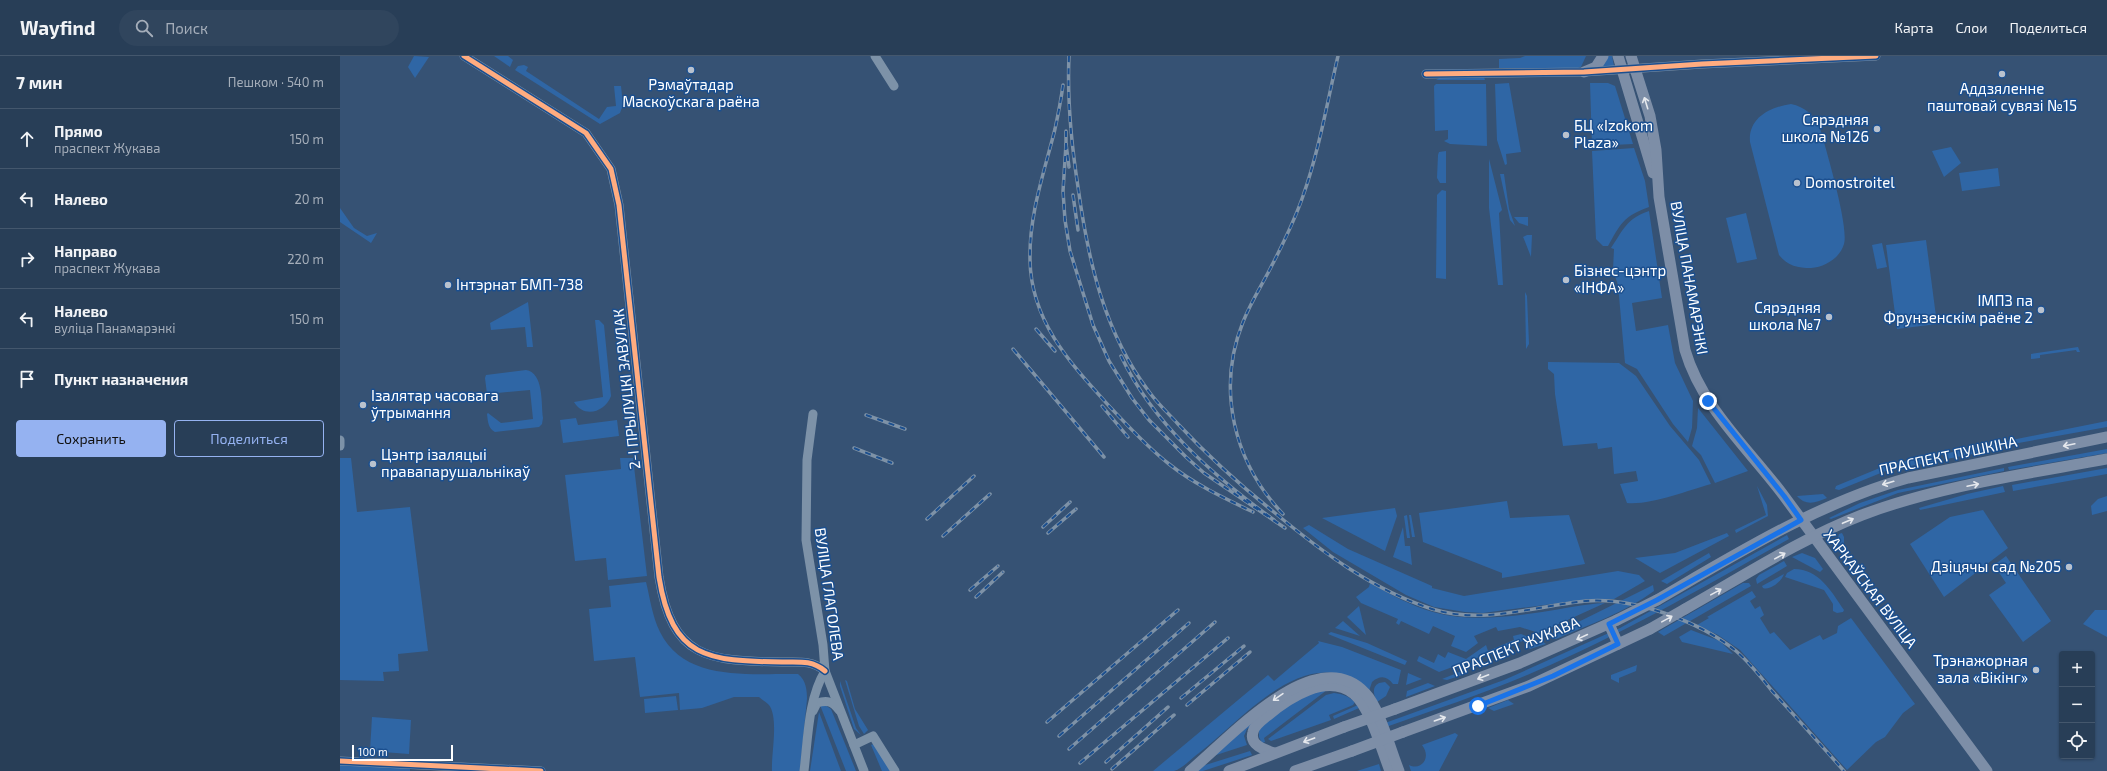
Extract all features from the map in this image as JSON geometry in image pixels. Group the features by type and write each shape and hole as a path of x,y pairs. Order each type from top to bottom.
{"main road":[{"path":"1584,72 1596,67 1603,56"},
{"name":"ВУЛІЦА ПАНАМАРЭНКІ","path":"1618,56 1642,132 1659,196 1685,350 1691,372 1708,401 1801,520"},
{"name":"ВУЛІЦА ПАНАМАРЭНКІ","path":"1631,56 1650,116 1656,150 1659,196"},
{"name":"ПРАСПЕКТ ПУШКІНА","path":"1801,520 1836,503 1877,486 1908,478 2107,437"},
{"path":"1295,771 1529,686 1650,629 1813,538 1863,515 1927,496 2008,477 2107,459"},
{"name":"ХАРКАЎСКАЯ ВУЛІЦА","path":"1801,520 1987,771"},
{"name":"ПРАСПЕКТ ЖУКАВА","path":"1229,771 1344,727 1520,664 1613,622 1657,600 1801,520"},
{"path":"1613,622 1618,644"},
{"path":"1190,771 1280,694 1309,681 1323,678 1338,679 1353,683 1365,693 1373,704 1399,771"},
{"path":"1274,753 1265,750 1254,743 1252,736 1255,727 1272,712 1296,695 1319,687 1337,686 1354,694 1364,706 1390,771"}],"street":[{"name":"2-І ПРЫЛУЦКІ ЗАВУЛАК","path":"464,56 586,133 600,151 611,169 619,205 659,577 663,601 672,624 687,642 698,651 711,656 736,662 811,662 826,671"},
{"path":"875,56 894,86"},
{"path":"1426,74 1622,71 1702,64 1876,56"},
{"name":"ВУЛІЦА ГЛАГОЛЕВА","path":"814,414 807,460 806,540 826,671 864,771"},
{"path":"340,440 340,446"},
{"path":"804,771 812,713 819,682 826,671"},
{"path":"812,713 817,703 825,701 835,705 841,712"},
{"path":"854,745 872,736 895,771"},
{"path":"340,761 413,768 541,771"}],"shaded area":[{"path":"414,56 429,57 415,78 408,67"},
{"path":"494,56 508,56 513,60 510,67"},
{"path":"1525,56 1586,56 1581,67 1575,69 1499,68 1499,59 1520,58"},
{"path":"1607,56 1612,56 1614,66 1602,67"},
{"path":"524,65 528,67 526,71 599,119 607,107 616,106 614,86 621,86 623,105 620,113 600,124 515,70 518,66"},
{"path":"1483,74 1485,80 1436,80 1444,75"},
{"path":"1509,83 1521,152 1506,154 1507,164 1505,165 1497,140 1495,84"},
{"path":"1590,83 1608,83 1615,86 1633,144 1592,146"},
{"path":"1436,84 1486,84 1487,146 1450,144 1444,141 1448,139 1448,130 1435,131 1434,86"},
{"name":"Domostroitel","path":"1791,104 1805,109 1815,119 1820,128 1840,205 1845,235 1844,244 1839,254 1827,264 1811,268 1794,266 1786,262 1779,255 1750,142 1750,134 1753,126 1762,115 1775,108"},
{"path":"1951,147 1961,163 1944,177 1932,151"},
{"path":"1634,148 1645,181 1649,207 1633,214 1623,222 1608,246 1603,246 1596,239 1592,151"},
{"path":"1446,151 1446,183 1440,183 1437,178 1438,155 1439,152"},
{"path":"1489,159 1502,210 1499,213 1503,285 1498,285 1489,208"},
{"path":"1998,168 2000,186 1962,191 1959,173"},
{"path":"1500,174 1504,174 1509,209 1515,226 1510,220"},
{"path":"1442,190 1446,191 1446,279 1436,278 1437,195"},
{"path":"340,208 354,228 367,236 377,233 371,243 340,222"},
{"path":"1649,211 1662,298 1632,303 1636,331 1668,325 1675,363 1693,401 1692,428 1688,442 1673,424 1637,369 1625,363 1618,285 1613,270 1614,249 1611,248 1630,221 1635,217"},
{"path":"1746,213 1757,259 1737,263 1726,218"},
{"path":"1514,217 1528,217 1528,226 1519,223"},
{"path":"1532,235 1531,257 1523,237"},
{"path":"1926,240 1937,324 1897,329 1886,245"},
{"path":"1882,243 1887,267 1877,269 1872,245"},
{"path":"1525,292 1527,296 1529,344 1526,349"},
{"path":"528,302 533,347 527,347 525,327 491,330 490,323"},
{"path":"595,320 599,320 604,325 611,396 608,402 599,410 588,412 578,407 574,402 603,397"},
{"path":"2078,347 2080,352 2077,352 2076,350 2040,355 2040,358 2031,359 2031,354"},
{"path":"1548,362 1619,363 1636,376 1670,426 1699,460 1711,484 1658,500 1627,503 1620,484 1638,481 1636,471 1614,474 1612,447 1598,449 1597,443 1563,446 1555,394 1554,374 1548,369"},
{"path":"526,370 532,372 539,383 543,418 542,424 539,427 495,432 491,429 489,424 488,413 501,423 533,419 530,390 487,394 486,375"},
{"path":"1698,408 1748,471 1715,483 1701,455 1692,446 1697,428"},
{"path":"576,418 578,425 617,420 619,436 563,443 560,420"},
{"path":"2107,421 2107,427 2007,445 2007,441"},
{"path":"2000,443 2002,444 2001,448 1947,459 1942,454"},
{"path":"2107,449 2107,453 2009,470 2008,467"},
{"path":"1936,455 1936,459 1933,462 1888,470 1839,490 1835,489 1836,486 1887,465"},
{"path":"340,458 351,458 357,512 410,507 428,651 398,654 399,671 383,672 384,681 340,680"},
{"path":"620,458 633,458 647,576 608,580 606,558 575,561 565,475 621,469"},
{"path":"2004,468 2004,471 1898,493 1831,519 1829,518 1860,503 1898,490"},
{"path":"2107,468 2107,474 2013,491 2012,485"},
{"path":"1757,486 1767,505 1768,516 1736,533 1735,530 1766,515"},
{"path":"2003,486 2005,492 1920,510 1919,508 1967,494"},
{"path":"1823,494 1827,498 1811,503 1800,499 1797,496"},
{"path":"2107,496 2107,511 2092,515 2091,506 2098,499"},
{"path":"1507,501 1510,518 1569,515 1585,564 1502,578 1502,573 1423,542 1419,513"},
{"path":"1395,508 1397,516 1385,551 1322,518"},
{"path":"1983,510 2008,548 1944,597 1910,544 1950,517"},
{"path":"1407,515 1410,538 1407,538 1404,516"},
{"path":"1409,515 1411,515 1415,537 1412,537"},
{"path":"1309,525 1348,549 1432,586 1432,588 1464,596 1618,571 1639,575 1645,581 1614,599 1590,599 1483,613 1434,607 1406,595 1333,552 1303,528"},
{"path":"1403,527 1405,546 1410,546 1412,565 1393,557"},
{"path":"1727,533 1729,536 1660,573 1635,558 1675,553"},
{"path":"1842,533 1844,537 1844,547 1840,552 1837,542 1839,534"},
{"path":"1787,535 1789,539 1695,592 1567,658 1498,687 1386,727 1385,723 1504,680 1620,628"},
{"path":"1709,553 1711,557 1667,584 1661,581"},
{"path":"1802,553 1815,558 1823,569 1820,572 1792,557"},
{"path":"2006,556 2051,621 2023,642 1989,595 2006,583 1994,565"},
{"path":"1784,561 1787,566 1757,584 1756,579 1759,575"},
{"path":"1794,569 1811,573 1824,582 1844,610 1843,612 1837,613 1833,611 1833,604 1824,590 1785,577 1787,573"},
{"path":"1784,574 1781,580 1772,587 1766,589 1763,588 1762,586"},
{"path":"646,582 653,613 660,632 671,648 686,660 721,672 741,674 798,674 801,676 806,685 807,699 800,771 772,771 774,718 769,705 759,697 734,697 702,708 680,710 679,693 640,697 635,657 594,661 589,609 611,607 609,586"},
{"path":"1370,583 1417,606 1433,612 1460,617 1487,618 1515,616 1581,605 1605,603 1539,633 1520,627 1498,631 1496,627 1474,636 1478,643 1466,652 1451,646 1455,636 1433,626 1429,634 1401,621 1399,625 1396,623 1398,619 1361,603 1356,597 1369,587"},
{"path":"1743,583 1749,583 1751,586 1664,636 1658,632"},
{"path":"1653,585 1654,591 1643,599 1619,612 1556,639 1548,637"},
{"path":"1752,591 1756,597 1750,601 1755,609 1760,606 1764,615 1760,618 1770,634 1774,632 1790,650 1820,635 1823,640 1837,633 1838,626 1851,618 1915,704 1903,713 1885,737 1876,742 1847,770 1740,650 1718,635 1697,625 1709,618 1707,617"},
{"path":"1359,606 1366,635 1347,617"},
{"path":"2095,610 2107,610 2107,637 2083,624"},
{"path":"1343,621 1360,636 1335,628"},
{"path":"1691,630 1720,641 1733,654 1682,642 1679,637"},
{"path":"1331,632 1367,643 1407,661 1405,665 1328,634"},
{"path":"1521,634 1531,638 1439,672 1417,661 1419,656 1434,663 1438,654 1445,658 1448,652 1466,659 1486,645 1488,651 1514,640 1513,636"},
{"path":"1540,640 1546,644 1530,649 1527,646"},
{"path":"1318,641 1342,647 1401,670 1398,684 1393,684 1388,679 1381,677 1372,682 1369,691 1346,676 1324,673 1301,677 1279,688 1257,704 1180,768 1174,771 1153,771 1268,675 1274,681 1319,643"},
{"path":"1637,665 1636,671 1619,678 1619,683 1611,679 1611,675"},
{"path":"1467,669 1468,673 1447,680 1442,679"},
{"path":"1408,673 1422,679 1406,685"},
{"path":"845,680 847,681 855,709 868,730 864,734 859,726"},
{"path":"840,681 856,728 861,735 854,729 840,686"},
{"path":"1385,682 1390,687 1386,696 1377,702 1374,689 1379,683"},
{"path":"1428,683 1435,686 1406,697 1407,691"},
{"path":"1340,685 1281,702 1247,729 1244,736 1247,745 1210,757 1280,699"},
{"path":"1327,690 1264,738 1265,742 1262,743 1259,737 1259,729 1282,706 1317,691"},
{"path":"1334,693 1350,698 1355,702 1353,705 1329,715 1331,720 1271,741 1268,739 1326,695"},
{"path":"676,696 678,710 645,713 644,699"},
{"path":"1508,700 1514,704 1494,711 1488,708"},
{"path":"820,705 825,705 831,709 856,771 846,771"},
{"path":"1358,705 1359,708 1334,719 1333,716"},
{"path":"819,712 841,771 810,771"},
{"path":"372,717 411,720 409,754 370,751"},
{"path":"1455,733 1458,735 1439,771 1411,771 1409,765 1418,766 1424,762 1426,754 1422,745"},
{"path":"876,743 892,771 882,771 871,745"},
{"path":"1250,751 1252,755 1203,771 1194,771 1199,767"},
{"path":"340,763 410,767 410,771 340,771"},
{"path":"1379,764 1381,771 1357,771"}],"railway":[{"path":"1069,56 1070,122 1073,154 1087,242 1100,295 1121,346 1134,370 1153,397 1201,448 1250,492 1293,528 1330,556 1369,581 1410,601 1432,609 1451,613 1490,615 1567,603 1604,601 1624,603 1665,613 1704,630 1721,640 1746,660 1844,771"},
{"path":"1283,514 1266,494 1252,472 1242,449 1234,424 1231,399 1231,373 1235,347 1243,322 1296,215 1309,179 1338,56"},
{"path":"1063,85 1055,129 1035,210 1030,243 1032,282 1037,303 1045,322 1056,341 1081,375 1138,437 1153,451 1189,478 1253,512"},
{"path":"1066,131 1069,167"},
{"path":"1066,144 1063,191 1065,220 1070,251 1093,325 1109,361 1132,398 1149,420 1186,457 1204,473 1285,528"},
{"path":"1073,195 1078,230"},
{"path":"1036,329 1055,351"},
{"path":"1013,349 1104,457"},
{"path":"1121,356 1134,381 1150,404 1187,447 1230,486 1274,520"},
{"path":"1102,406 1128,437"},
{"path":"866,415 905,429"},
{"path":"854,448 892,463"},
{"path":"927,519 974,476"},
{"path":"943,536 990,494"},
{"path":"1043,527 1070,502"},
{"path":"1048,533 1076,509"},
{"path":"970,590 998,566"},
{"path":"976,597 1003,572"},
{"path":"1047,722 1178,610"},
{"path":"1069,749 1215,622"},
{"path":"1059,736 1189,623"},
{"path":"1080,763 1228,638"},
{"path":"1181,698 1244,646"},
{"path":"1187,705 1250,652"},
{"path":"1106,762 1168,707"},
{"path":"1112,769 1174,715"}],"cycle path":[{"path":"464,56 586,133 611,169 619,205 659,577 665,604 673,625 684,640 698,650 714,656 733,660 805,662 820,667 825,671"},
{"path":"1426,74 1584,72 1702,64 1876,56"},
{"path":"340,761 541,771"}],"place":[{"name":"Рэмаўтадар Маскоўскага раёна","path":"691,70"},
{"name":"Аддзяленне паштовай сувязі №15","path":"2002,74"},
{"name":"Сярэдняя школа №126","path":"1877,129"},
{"name":"БЦ «Izokom Plaza»","path":"1566,135"},
{"name":"Domostroitel","path":"1797,183"},
{"name":"Бізнес-цэнтр «ІНФА»","path":"1566,280"},
{"name":"Інтэрнат БМП-738","path":"448,285"},
{"name":"ІМПЗ па Фрунзенскім раёне 2","path":"2041,310"},
{"name":"Сярэдняя школа №7","path":"1829,317"},
{"name":"Ізалятар часовага ўтрымання","path":"363,405"},
{"name":"Цэнтр ізаляцыі правапарушальнікаў","path":"373,464"},
{"name":"Дзіцячы сад №205","path":"2069,567"},
{"name":"Трэнажорная зала «Вікінг»","path":"2036,670"}],"route":[{"path":"1478,706 1553,676 1618,644 1609,624 1657,600 1801,520 1753,456 1708,401"}]}
